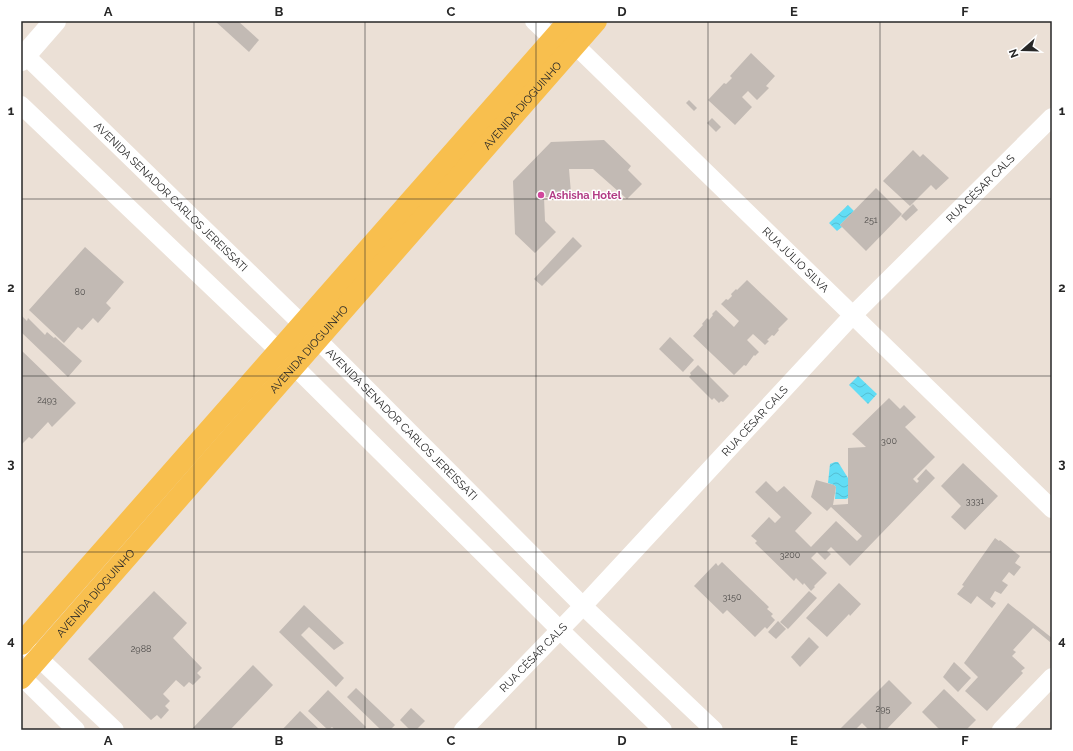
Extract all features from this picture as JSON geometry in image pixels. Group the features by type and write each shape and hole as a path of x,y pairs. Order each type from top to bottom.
{"main road":[{"path":"22,55 55,21"},
{"name":"AVENIDA DIOGUINHO","path":"310,332 569,21"},
{"name":"AVENIDA DIOGUINHO","path":"21,642 287,358 596,21"},
{"name":"AVENIDA DIOGUINHO","path":"21,677 287,358"}],"street":[{"path":"534,21 553,39 575,44"},
{"name":"RUA JÚLIO SILVA","path":"575,44 852,316 1052,509"},
{"name":"AVENIDA SENADOR CARLOS JEREISSATI","path":"22,55 310,332 583,606 714,730"},
{"path":"21,105 287,358 560,630 663,730"},
{"name":"RUA CÉSAR CALS","path":"463,730 583,606 852,316 1052,117"},
{"path":"21,642 115,730"},
{"path":"21,677 76,730"},
{"path":"1002,730 1052,677"}],"water":[{"path":"848,205 854,211 840,225 842,227 837,231 829,223"},
{"path":"858,376 877,394 868,404 849,385"},
{"path":"838,462 848,478 848,498 846,499 835,499 836,487 828,483 830,464"}],"building":[{"path":"215,21 238,21 259,40 249,52"},
{"path":"751,53 775,76 766,86 769,88 757,100 748,91 742,97 752,107 735,125 708,100 724,83 726,84 732,78 730,76"},
{"path":"689,100 697,108 694,111 686,103"},
{"path":"712,118 721,127 716,132 707,123"},
{"name":"Ashisha Hotel","path":"604,140 631,166 628,170 642,184 627,199 593,169 569,169 571,193 567,197 544,197 545,221 556,232 535,253 515,234 513,181 551,142"},
{"path":"913,150 920,157 923,154 949,178 936,190 931,185 910,206 883,181"},
{"path":"876,188 902,214 866,251 840,225"},
{"path":"913,204 918,210 906,221 901,216"},
{"path":"573,237 582,246 542,286 534,279"},
{"path":"85,247 124,282 106,303 111,308 98,323 93,318 82,330 78,327 64,343 29,310"},
{"path":"747,280 788,319 778,329 779,330 774,336 772,335 767,340 769,341 765,345 753,334 747,340 759,352 755,356 754,355 746,366 744,365 734,375 693,336 707,318 709,320 716,310 734,327 739,321 721,304 726,299 728,300 732,296 731,294"},
{"path":"21,315 27,321 28,318 45,335 47,332 54,338 55,337 82,361 68,377 21,332"},
{"path":"670,337 694,360 683,372 659,349"},
{"path":"21,350 76,403 52,427 48,422 32,439 29,437 21,445"},
{"path":"698,365 729,396 723,402 721,401 719,403 714,398 712,400 689,377 691,375 690,373"},
{"path":"889,398 900,409 904,405 916,417 905,427 935,457 913,479 917,483 919,481 917,479 926,469 935,478 850,566 831,547 827,551 831,554 825,560 817,552 811,558 827,573 811,591 804,583 803,585 796,578 794,581 755,543 757,541 751,536 769,517 775,523 781,517 755,492 766,481 777,492 784,486 812,513 795,531 811,547 836,521 857,541 862,536 831,507 827,511 811,497 816,480 834,485 836,487 833,505 848,504 848,448 866,447 852,434"},
{"path":"963,463 998,496 965,530 951,517 961,506 941,486"},
{"path":"995,538 999,541 1000,540 1020,556 1015,563 1021,567 1014,576 1009,572 1002,581 1008,585 1001,594 995,591 990,599 996,603 992,608 977,596 971,604 957,594 964,586 962,585"},
{"path":"722,562 769,607 767,609 773,614 771,616 775,620 767,629 765,627 755,637 727,610 723,614 694,586 716,563 718,566"},
{"path":"839,583 861,604 827,637 806,618"},
{"path":"154,591 187,623 173,638 202,668 197,673 201,677 193,685 189,682 184,687 176,680 163,694 170,701 165,706 169,710 161,719 157,715 151,720 88,659"},
{"path":"809,591 817,598 788,629 780,622"},
{"path":"1008,603 1052,638 1052,640 1050,642 1033,628 1013,650 1016,652 1012,656 1025,668 1021,671 1023,673 987,711 965,691 978,677 964,663"},
{"path":"304,605 344,643 334,650 309,627 301,635 344,678 336,687 279,632"},
{"path":"778,621 786,629 776,639 768,632"},
{"path":"809,637 819,647 800,667 791,657"},
{"path":"954,662 971,678 958,692 943,677"},
{"path":"253,665 273,685 230,730 191,730"},
{"path":"889,680 912,703 886,730 869,730 862,723 855,730 839,730"},
{"path":"356,688 395,725 390,730 379,730 380,729 347,697"},
{"path":"944,689 976,720 966,730 940,730 922,712"},
{"path":"328,690 366,727 363,730 335,730 332,727 328,730 308,711"},
{"path":"411,708 425,721 416,730 410,730 400,720"},
{"path":"300,711 320,730 282,730"}],"place":[{"name":"Ashisha Hotel","path":"541,195"}]}
